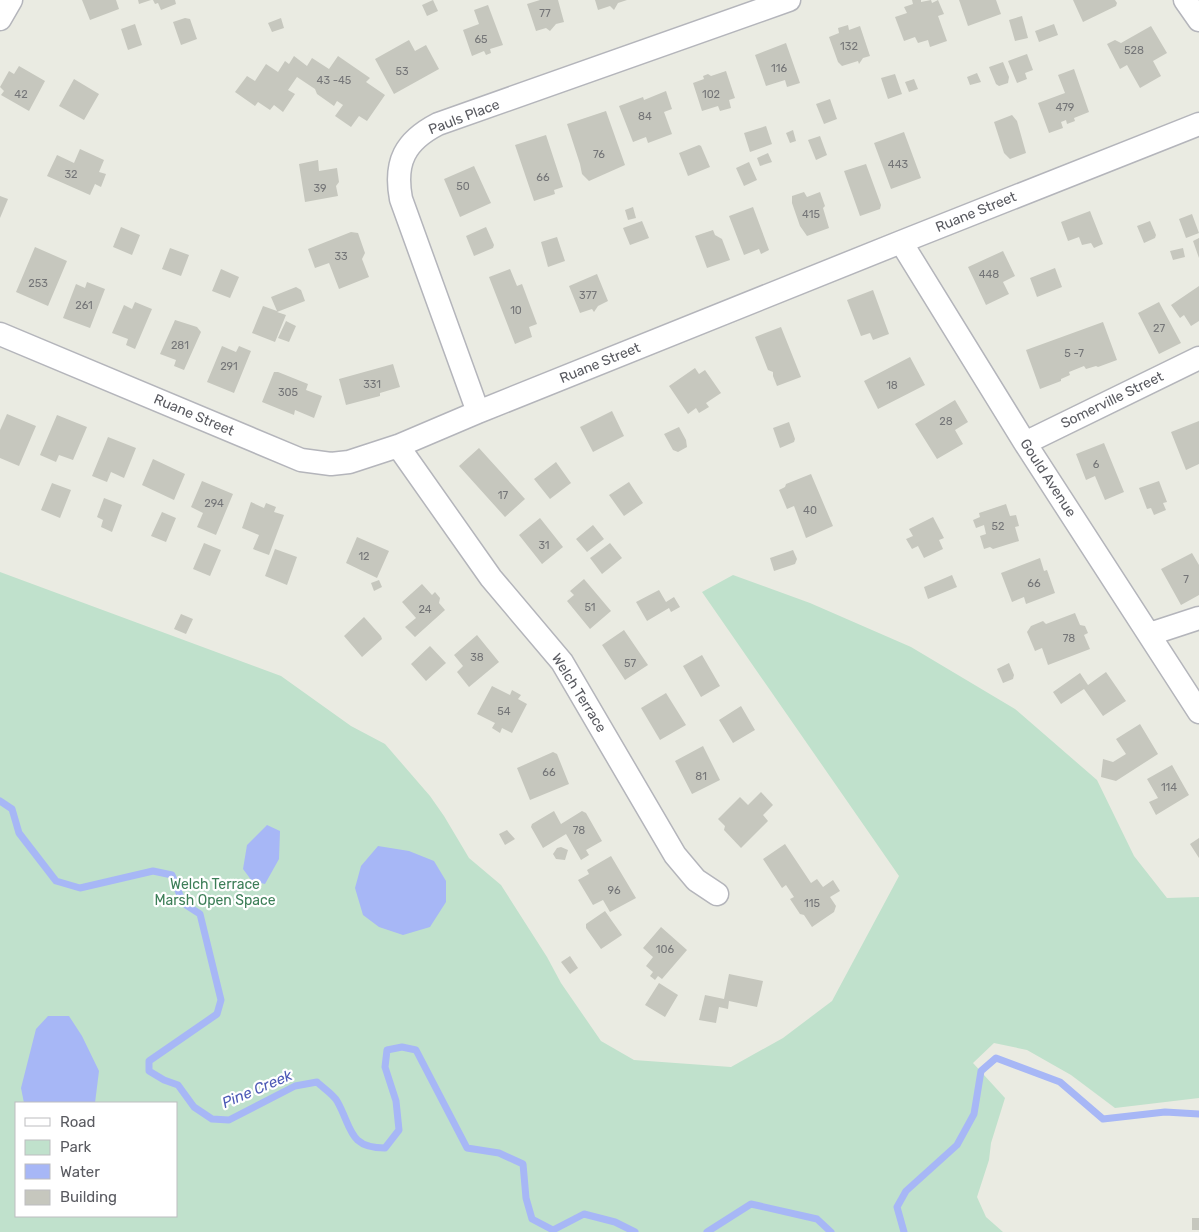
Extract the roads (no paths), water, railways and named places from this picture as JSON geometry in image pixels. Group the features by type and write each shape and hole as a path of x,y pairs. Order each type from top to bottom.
{"street":[{"path":"0,19 11,0"},
{"name":"Pauls Place","path":"478,412 401,199 399,176 404,154 409,145 418,136 438,124 789,0"},
{"path":"1185,0 1199,20"},
{"name":"Ruane Street","path":"0,334 301,460 332,464 349,462 398,446 478,412 1199,124"},
{"name":"Gould Avenue","path":"901,242 1025,443 1199,712"},
{"name":"Somerville Street","path":"1025,443 1199,358"},
{"name":"Welch Terrace","path":"398,446 491,578 562,662 675,855 696,880 717,894"},
{"path":"1150,634 1199,618"}],"water":[{"path":"267,825 280,831 279,859 265,884 252,881 243,869 247,845"},
{"path":"378,846 409,851 434,861 446,881 446,902 430,927 403,935 379,927 363,915 355,888 361,866"},
{"path":"48,1016 69,1016 82,1036 99,1071 95,1102 24,1102 21,1088 36,1029"}],"waterway":[{"name":"Pine Creek","path":"0,801 12,809 19,833 56,881 80,888 153,871 172,875 183,903 200,914 221,1000 217,1014 149,1061 149,1071 164,1080 178,1085 194,1107 212,1119 229,1120 295,1086 317,1082 335,1098 349,1127 358,1140 373,1147 385,1148 399,1130 396,1101 385,1067 387,1050 402,1047 416,1050 467,1148 499,1153 523,1164 526,1198 532,1219 553,1230 584,1214 615,1222 635,1232"},
{"name":"Pine Creek","path":"904,1232 897,1207 906,1191 957,1145 974,1114 981,1071 996,1058 1060,1082 1103,1119 1165,1112 1199,1114"},
{"name":"Pine Creek","path":"707,1232 751,1204 817,1219 831,1232"}],"park label":[{"name":"Welch Terrace Marsh Open Space","path":"215,892"}]}
